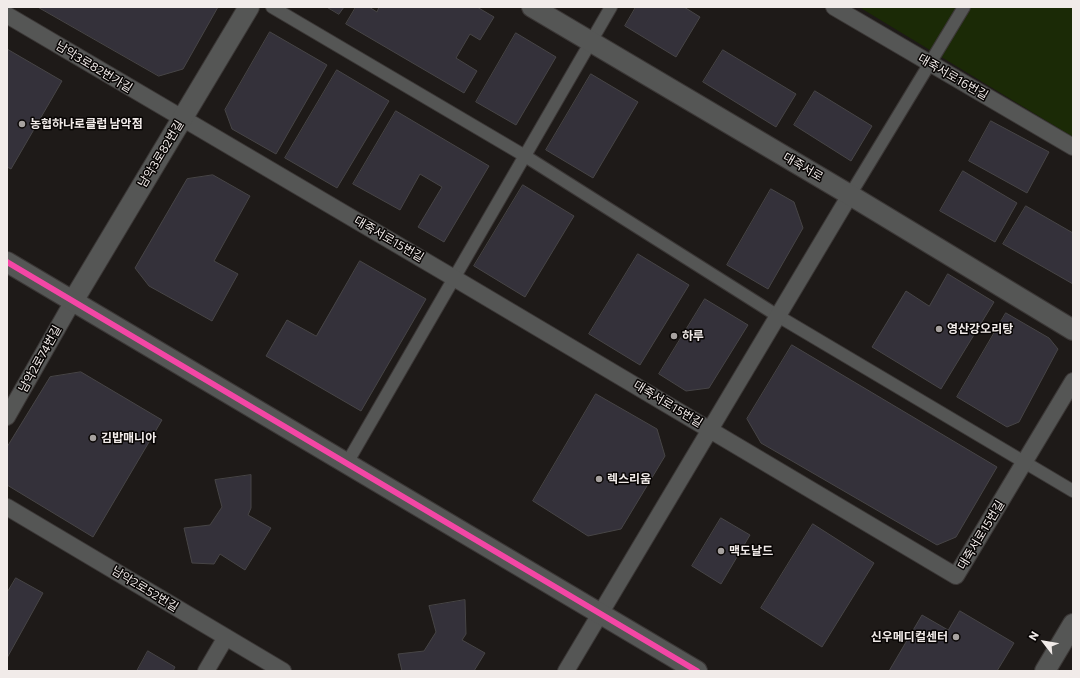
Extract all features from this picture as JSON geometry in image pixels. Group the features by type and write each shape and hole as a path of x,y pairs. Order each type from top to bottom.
{"street":[{"name":"남악3로82번길","path":"73,301 249,7"},
{"path":"272,7 525,156 778,316 1073,491"},
{"name":"대죽서로","path":"532,7 850,195 1073,330"},
{"path":"347,463 611,7"},
{"name":"대죽서로16번길","path":"834,7 1073,147"},
{"path":"566,671 929,63 964,7"},
{"name":"남악3로82번가길","path":"7,15 182,119"},
{"name":"대죽서로15번길","path":"182,119 454,278 956,576 1073,381"},
{"path":"7,262 697,671"},
{"name":"남악2로74번길","path":"7,417 73,301"},
{"name":"남악2로52번길","path":"7,507 283,671"},
{"path":"1045,671 1073,624"},
{"path":"206,671 226,637"}],"green space":[{"path":"859,7 1073,7 1073,137"}],"building":[{"path":"38,7 218,7 183,69 159,76"},
{"path":"327,7 344,7 339,14"},
{"path":"356,7 369,7 377,12 379,7 477,7 494,17 480,40 470,34 456,58 477,71 464,93 346,24"},
{"path":"636,7 684,7 700,17 676,57 625,26"},
{"path":"270,32 327,65 276,154 232,129 225,110"},
{"path":"516,33 556,57 516,125 476,102"},
{"name":"농협하나로클럽 남악점","path":"7,49 62,81 11,169 7,167"},
{"path":"723,50 796,94 776,127 703,82"},
{"path":"337,70 389,101 337,188 285,158"},
{"path":"591,74 638,102 593,178 546,150"},
{"path":"815,91 872,126 851,161 794,125"},
{"path":"396,111 489,166 444,242 418,227 442,187 420,174 400,210 353,184"},
{"path":"991,121 1049,152 1027,193 969,161"},
{"path":"963,171 1017,203 995,242 940,211"},
{"path":"213,175 250,196 214,261 238,274 212,321 149,286 135,268 187,179"},
{"path":"523,185 574,216 525,297 474,266"},
{"path":"771,189 794,202 803,228 768,289 727,265"},
{"path":"1026,206 1073,233 1073,284 1003,244"},
{"path":"638,254 689,285 640,365 589,334"},
{"path":"360,261 426,299 361,411 266,356 287,320 316,336"},
{"path":"948,274 994,302 941,389 872,347 906,291 929,306"},
{"path":"705,299 748,325 709,388 686,391 659,374"},
{"path":"1006,313 1049,338 1058,349 1019,422 1007,427 957,397"},
{"path":"792,345 997,467 956,537 937,545 761,443 747,419"},
{"path":"81,372 162,420 93,537 7,485 7,447 50,377"},
{"name":"렉스리움","path":"596,394 657,429 665,456 621,529 588,536 533,501"},
{"path":"251,475 251,508 248,515 271,528 245,570 220,554 214,564 192,563 184,528 210,525 222,507 215,480"},
{"name":"맥도날드","path":"721,518 750,535 721,584 692,566"},
{"path":"813,524 874,563 822,647 761,608"},
{"path":"16,578 43,593 7,658 7,593"},
{"path":"465,600 466,634 462,640 485,653 474,671 402,671 398,654 424,651 436,632 429,606"},
{"name":"신우메디컬센터","path":"960,611 1014,643 997,671 889,671 922,615 948,630"},
{"path":"148,651 175,667 173,671 137,671"}],"transit line":[{"path":"7,262 697,671"}],"place":[{"name":"농협하나로클럽 남악점","path":"22,124"},
{"name":"영산강오리탕","path":"939,329"},
{"name":"하루","path":"674,336"},
{"name":"김밥매니아","path":"93,438"},
{"name":"렉스리움","path":"599,479"},
{"name":"맥도날드","path":"721,551"},
{"name":"신우메디컬센터","path":"956,637"}]}
